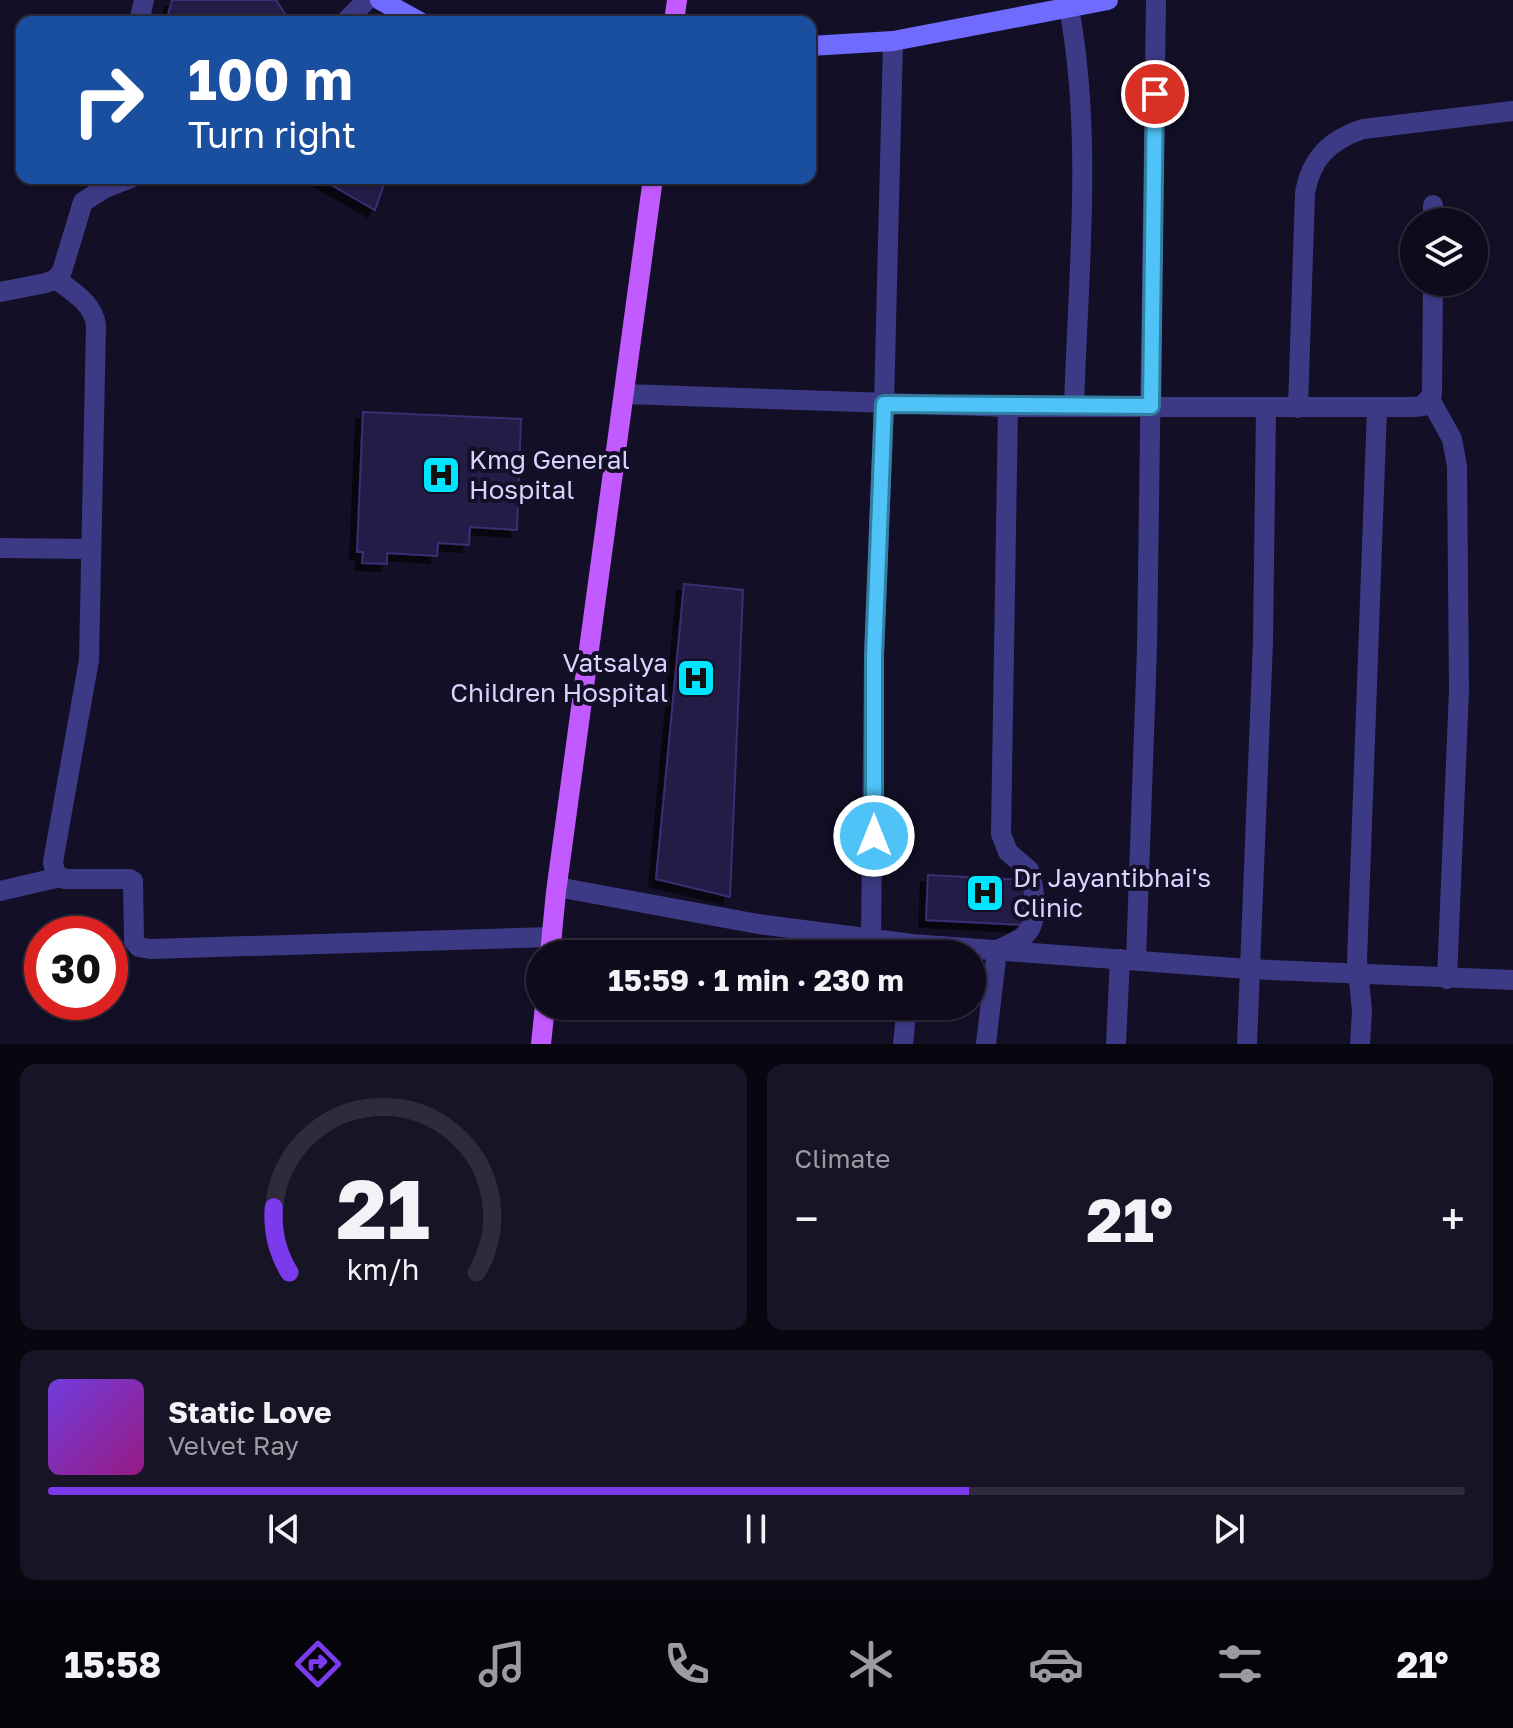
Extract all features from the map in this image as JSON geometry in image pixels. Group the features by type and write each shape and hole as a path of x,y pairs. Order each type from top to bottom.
{"main road":[{"path":"552,940 652,184"},
{"path":"541,1044 544,1020"}],"street":[{"path":"351,16 367,0"},
{"path":"380,0 409,16"},
{"path":"816,46 893,41 1108,0"},
{"path":"1116,1044 1128,960 1147,648 1156,0"},
{"path":"1069,8 1077,54 1082,176 1074,406"},
{"path":"871,939 874,656 893,41"},
{"path":"1298,408 1305,193 1316,159 1343,136 1363,129 1513,111"},
{"path":"0,292 56,279 62,271 83,202 105,184"},
{"path":"56,279 94,314 89,660 53,866 60,877"},
{"path":"1433,296 1430,399 1452,439 1457,466 1459,690 1447,979"},
{"path":"624,394 1008,407 1377,408 1423,406 1430,399"},
{"path":"997,950 1023,937 1033,922 1029,870 1008,852 1001,834 1008,407"},
{"path":"1247,1044 1263,641 1266,408"},
{"path":"1360,1044 1362,1011 1358,974 1377,408"},
{"path":"0,548 91,549"},
{"path":"0,891 60,877 129,879 133,881 134,941 136,945 150,949 526,946"},
{"path":"557,887 758,924 875,940"},
{"path":"986,950 1248,969 1513,980"},
{"path":"986,1044 997,950"},
{"path":"903,1044 906,1020"}],"building":[{"path":"172,0 276,0 286,16 168,16"},
{"path":"330,184 384,184 375,210"},
{"path":"363,412 521,419 517,530 470,527 469,545 438,543 437,556 387,553 387,564 362,563 363,552 357,552"},
{"path":"684,584 743,590 730,897 656,879"},
{"path":"928,875 1026,880 1023,925 926,920"}],"place":[{"name":"Kmg General Hospital","path":"441,475"},
{"name":"Vatsalya Children Hospital","path":"696,678"},
{"name":"Dr Jayantibhai's Clinic","path":"985,893"}],"route":[{"path":"874,836 874,656 884,404 1151,406 1155,94"}]}
